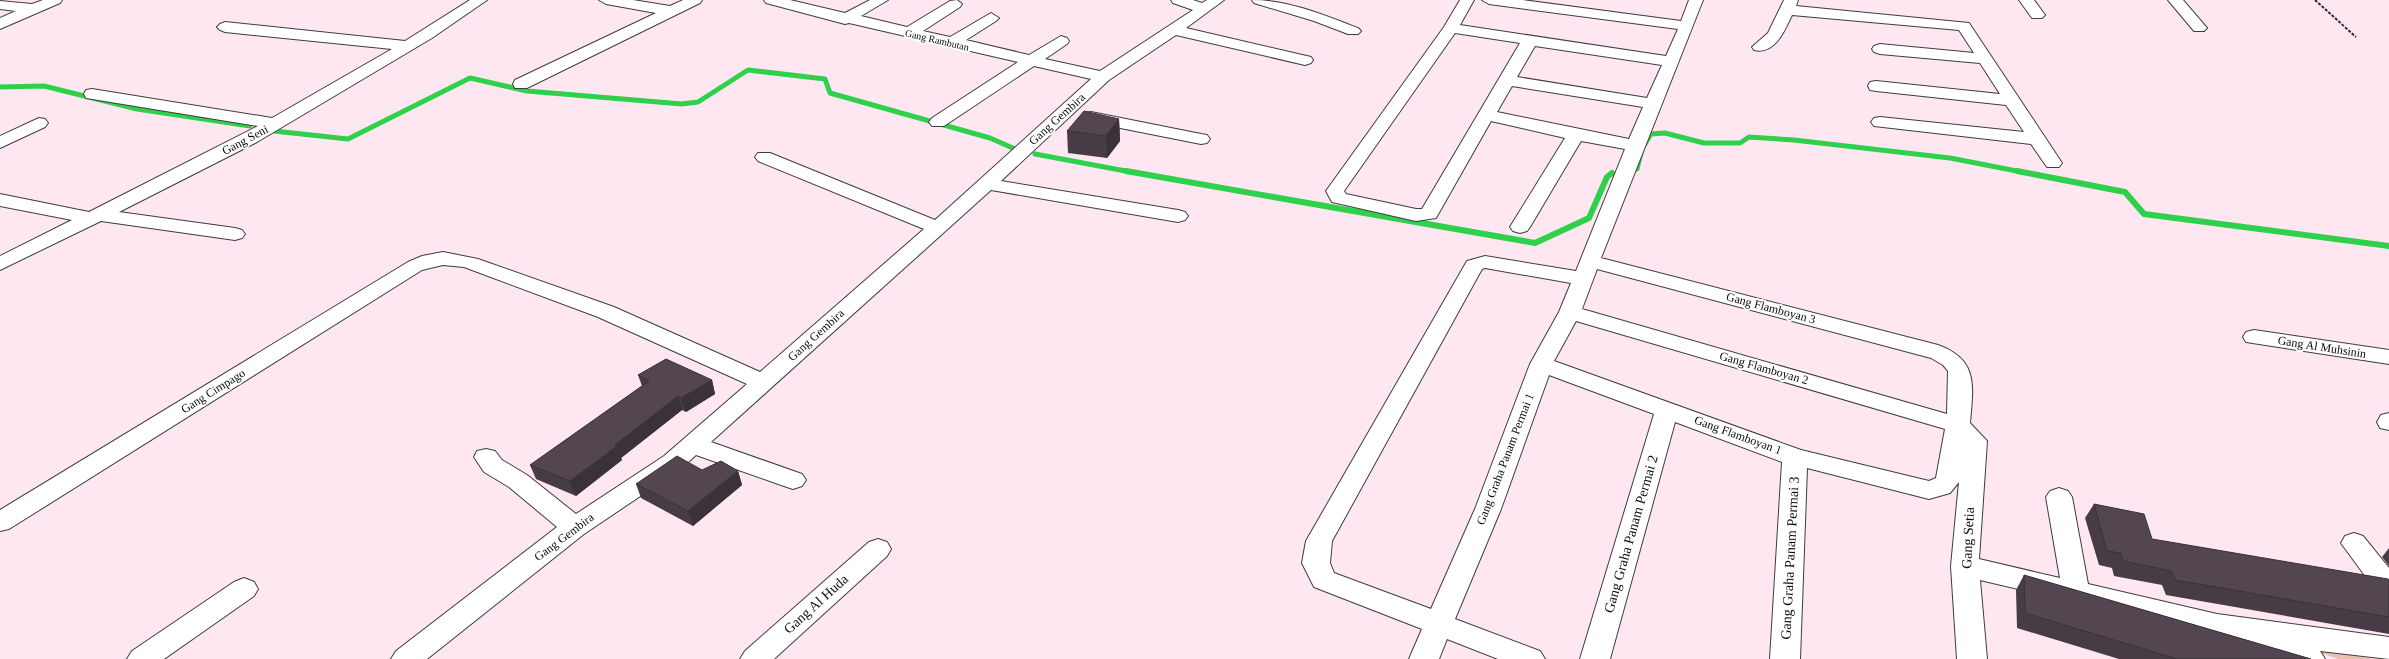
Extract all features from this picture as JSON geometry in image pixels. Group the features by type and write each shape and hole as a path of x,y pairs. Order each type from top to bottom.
{"street":[{"path":"0,24 55,0"},
{"name":"Gang Seni","path":"0,264 275,124 407,46 480,0"},
{"path":"606,0 672,11"},
{"path":"521,84 695,0"},
{"name":"Gang Rambutan","path":"771,0 845,19 1103,77"},
{"path":"845,19 881,0"},
{"path":"1178,0 1211,4"},
{"path":"1259,0 1319,18 1353,31"},
{"path":"1467,0 1451,28 1335,191 1339,198 1416,215 1429,214 1530,40"},
{"path":"1489,0 1687,26"},
{"name":"Gang Graha Panam Permai 1","path":"1424,659 1488,509 1541,364 1570,312 1635,146 1672,62 1696,0"},
{"path":"2026,0 2037,15"},
{"path":"2175,0 2199,28"},
{"path":"908,33 955,4"},
{"name":"Gang Gembira","path":"406,659 575,527 673,462 938,228 1103,77 1211,4"},
{"path":"0,5 34,9"},
{"path":"1760,48 1775,35 1788,5 1964,26 2053,163"},
{"path":"951,43 991,18"},
{"path":"225,27 407,46"},
{"path":"1451,28 1672,62"},
{"path":"1172,29 1305,60"},
{"path":"938,122 1061,41"},
{"path":"1880,49 1986,60"},
{"path":"1506,80 1654,104"},
{"path":"1876,86 2012,100"},
{"path":"92,94 275,124"},
{"path":"1064,112 1201,139"},
{"path":"1486,115 1576,135 1635,146"},
{"path":"1880,122 2038,139"},
{"path":"0,143 39,123"},
{"path":"1520,227 1576,135"},
{"path":"764,157 938,228"},
{"path":"987,184 1178,216"},
{"path":"0,200 95,216 235,234"},
{"name":"Gang Cimpago","path":"0,522 426,261 446,258 472,263 606,312 763,382"},
{"name":"Gang Flamboyan 3","path":"1530,659 1324,580 1316,563 1319,541 1474,265 1485,262 1586,270 1930,350 1951,359 1959,370 1958,425"},
{"name":"Gang Flamboyan 2","path":"1570,312 1958,425"},
{"name":"Gang Al Muhsinin","path":"2254,337 2389,358"},
{"name":"Gang Flamboyan 1","path":"1541,364 1795,457 1929,490 1938,488 1947,482 1952,467 1958,425"},
{"name":"Gang Graha Panam Permai 2","path":"1595,659 1667,409"},
{"name":"Gang Setia","path":"1958,425 1975,441 1966,566 1972,659"},
{"path":"693,444 793,480"},
{"path":"486,457 493,466 518,481 575,527"},
{"name":"Gang Graha Panam Permai 3","path":"1785,659 1795,457"},
{"path":"2059,497 2076,592"},
{"path":"2354,543 2389,588"},
{"name":"Gang Al Huda","path":"755,659 878,549"},
{"path":"1966,566 2217,624 2389,649"},
{"path":"142,659 244,589"},
{"path":"2217,624 2310,659"}],"path":[{"path":"2315,0 2356,37"}],"shaded area":[{"path":"2300,646 2373,659 2338,659"}],"building":[{"path":"1084,111 1119,119 1106,136 1067,131"},
{"path":"666,359 712,380 681,398 678,396 615,445 617,446 570,481 530,465 649,381 638,375"},
{"path":"677,456 702,470 721,461 738,471 688,511 636,484"},
{"path":"2094,504 2144,514 2152,539 2388,579 2389,617 2175,580 2171,571 2123,561 2121,553 2107,551"},
{"path":"2024,575 2311,659 2177,659 2025,613"}],"waterway":[{"path":"274,131 348,139 470,78 527,91 682,104 698,102 748,70 825,79 830,93 990,138 1015,149"},
{"path":"0,87 44,86 137,109 250,126"},
{"path":"1637,169 1642,149 1651,134 1665,133 1704,143 1740,143 1749,137 1794,140 1950,158 2022,172"},
{"path":"1035,154 1131,172"},
{"path":"1126,171 1535,243 1589,218 1607,177 1612,173"},
{"path":"2017,171 2125,192 2144,214 2389,246"}]}
